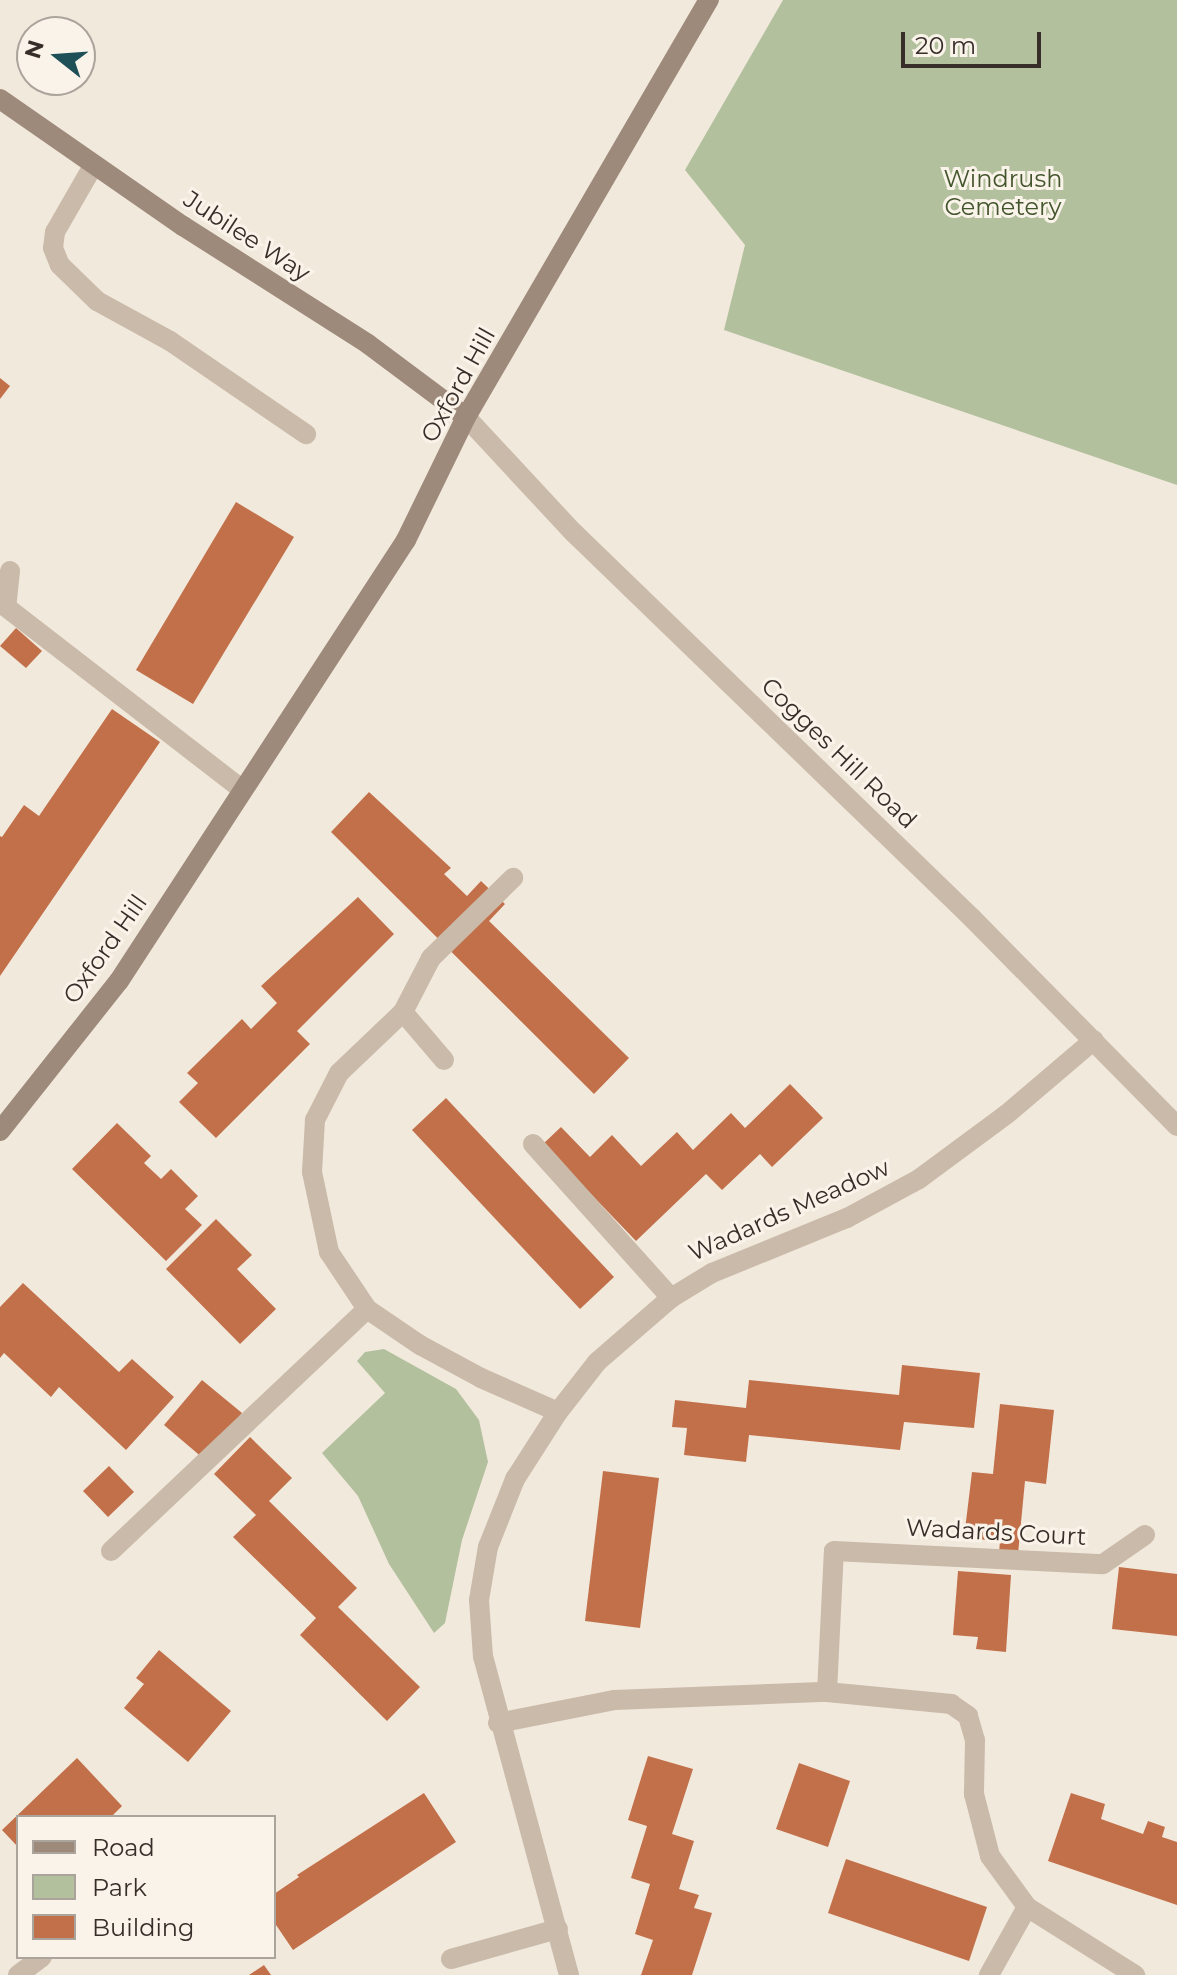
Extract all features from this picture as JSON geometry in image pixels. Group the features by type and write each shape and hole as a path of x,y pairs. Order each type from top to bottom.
{"main road":[{"name":"Oxford Hill","path":"0,1131 119,981 406,540 466,417 709,0"},
{"name":"Jubilee Way","path":"0,99 93,166 368,344 466,417"}],"street":[{"path":"93,166 55,232 53,248 60,265 97,301 170,341 306,434"},
{"name":"Cogges Hill Road","path":"466,417 573,532 1094,1040 1177,1126"},
{"path":"10,571 6,607 243,790"},
{"path":"513,878 431,958 403,1012 339,1073 315,1120 312,1172 329,1252 367,1309 444,1358 558,1412"},
{"path":"403,1012 444,1060"},
{"name":"Wadards Meadow","path":"569,1975 498,1723 483,1657 479,1600 488,1547 515,1479 558,1412 597,1362 671,1298 712,1273 847,1218 919,1179 1007,1114 1094,1040"},
{"path":"533,1144 671,1298"},
{"path":"111,1551 367,1309"},
{"name":"Wadards Court","path":"827,1692 834,1551 1103,1564 1145,1535"},
{"path":"498,1723 614,1700 827,1692 951,1704 968,1716 975,1740 974,1794 990,1856 1027,1907 1135,1975"},
{"path":"989,1975 1027,1907"},
{"path":"451,1959 558,1929"},
{"path":"18,1975 39,1959"}],"green space":[{"name":"Windrush Cemetery","path":"783,0 1177,0 1177,485 724,330 745,245 685,170"},
{"path":"384,1349 456,1389 479,1420 488,1462 462,1540 445,1623 434,1633 389,1564 358,1496 322,1453 385,1393 357,1361 365,1352"}],"building":[{"path":"0,378 10,386 0,399"},
{"path":"236,502 294,537 193,704 136,670"},
{"path":"16,628 42,651 26,668 0,646"},
{"path":"112,709 160,742 0,976 0,836 24,805 39,816"},
{"path":"369,792 451,868 444,874 467,896 481,881 505,904 489,921 629,1058 594,1094 331,832"},
{"path":"358,897 394,934 297,1031 310,1044 216,1138 179,1102 198,1083 187,1073 242,1019 251,1029 277,1003 261,986"},
{"path":"790,1084 823,1118 772,1167 760,1154 722,1190 706,1174 636,1241 543,1144 561,1127 590,1157 612,1135 641,1166 677,1132 693,1150 731,1113 745,1128"},
{"path":"446,1098 614,1277 580,1309 412,1130"},
{"path":"117,1123 151,1156 144,1163 161,1179 171,1169 198,1196 185,1209 202,1225 166,1261 72,1169"},
{"path":"216,1219 252,1255 237,1269 276,1309 240,1344 166,1269"},
{"path":"23,1283 119,1372 132,1359 174,1397 126,1450 59,1387 51,1397 4,1353 0,1358 0,1307"},
{"path":"902,1365 980,1373 974,1428 904,1422 900,1450 749,1435 746,1462 684,1455 687,1428 672,1427 675,1400 746,1408 749,1380 899,1395"},
{"path":"202,1380 242,1413 204,1459 164,1425"},
{"path":"1000,1404 1054,1410 1046,1484 1025,1481 1018,1554 999,1553 1000,1541 964,1538 972,1472 993,1474"},
{"path":"250,1437 292,1478 269,1501 357,1588 338,1607 420,1687 387,1721 300,1635 316,1618 233,1537 256,1515 214,1474"},
{"path":"109,1466 134,1492 108,1517 83,1491"},
{"path":"603,1471 659,1478 640,1628 585,1621"},
{"path":"1119,1567 1177,1574 1177,1636 1112,1629"},
{"path":"958,1571 1011,1575 1006,1652 976,1649 978,1637 953,1635"},
{"path":"159,1650 231,1711 188,1762 124,1708 144,1684 136,1678"},
{"path":"648,1756 693,1769 672,1834 694,1841 679,1889 699,1895 694,1908 712,1913 692,1975 641,1975 653,1940 635,1934 650,1884 631,1878 647,1826 628,1820"},
{"path":"77,1758 122,1806 113,1815 18,1815"},
{"path":"799,1763 850,1781 828,1847 776,1829"},
{"path":"424,1793 456,1842 293,1950 276,1925 276,1893 299,1877 297,1875"},
{"path":"1071,1793 1105,1804 1101,1819 1143,1834 1148,1821 1165,1827 1162,1837 1177,1842 1177,1905 1048,1861"},
{"path":"16,1817 16,1845 2,1830"},
{"path":"846,1859 987,1907 969,1961 828,1913"},
{"path":"264,1965 271,1975 249,1975"}]}
